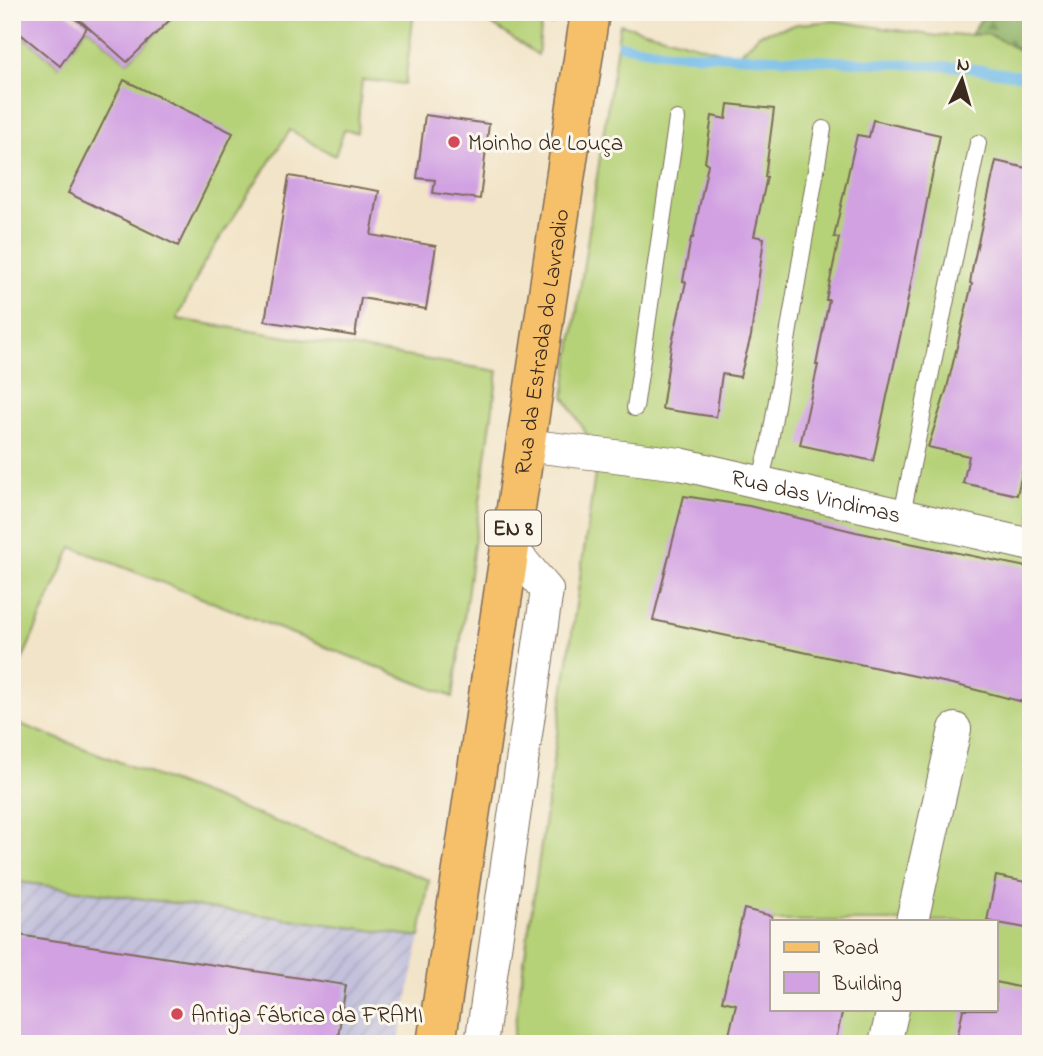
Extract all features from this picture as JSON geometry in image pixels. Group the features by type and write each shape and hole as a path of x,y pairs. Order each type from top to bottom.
{"main road":[{"name":"Rua da Estrada do Lavradio","path":"436,1044 590,12"}],"street":[{"name":"Rua das Vindimas","path":"525,445 680,464 1031,545"},
{"path":"481,1044 547,590 510,547"},
{"path":"912,920 955,729"},
{"path":"886,1044 893,1010"}],"lane":[{"path":"635,408 677,119"},
{"path":"760,482 769,447 823,129"},
{"path":"902,514 978,143"}],"shaded area":[{"path":"12,881 420,937 398,1044 12,1044"}],"green space":[{"path":"178,12 414,12 405,84 362,80 357,132 344,130 335,156 290,130 204,263 177,319 498,371 453,697 72,547 12,683 12,27 59,66 87,27 127,62"},
{"path":"463,12 543,12 538,55 481,17"},
{"path":"985,12 1031,12 1031,56 989,34 971,35"},
{"path":"835,21 937,36 989,34 1031,56 1031,1044 512,1044 598,454 564,396 620,24 737,56 760,34 798,24"},
{"path":"12,721 429,880 420,937 12,881"}],"building":[{"path":"12,12 65,12 87,27 60,66 12,27"},
{"path":"71,12 178,12 127,62"},
{"path":"124,80 233,133 178,246 68,193"},
{"path":"728,104 774,109 767,177 754,236 764,238 751,336 740,377 722,374 716,417 662,409 671,347 686,282 683,281 691,238 708,164 705,162 712,116 726,119"},
{"name":"Moinho de Louça","path":"425,115 489,124 480,199 433,193 435,180 417,178"},
{"path":"873,120 940,135 873,461 800,445 818,365 829,300 826,300 839,238 834,237 846,183 857,135 869,137"},
{"path":"996,161 1031,169 1031,435 1017,495 963,483 969,456 928,447 947,388 972,284 973,265"},
{"path":"289,176 379,191 371,235 436,246 426,309 361,298 355,336 265,321"},
{"path":"684,496 749,506 856,532 1031,568 1031,704 957,685 653,620"},
{"path":"996,876 1031,883 1031,929 998,923 998,920 987,920"},
{"path":"744,909 772,916 770,1010 843,1010 835,1044 727,1044 736,1004 722,1001"},
{"name":"Antiga fábrica da FRAMI","path":"12,934 346,985 337,1044 12,1044"},
{"path":"998,982 1031,990 1031,1044 956,1044 963,1010 998,1010"}],"waterway":[{"path":"541,12 551,21"},
{"path":"621,45 668,53 961,67 1031,77"}],"place":[{"name":"Moinho de Louça","path":"454,142"},
{"name":"Antiga fábrica da FRAMI","path":"177,1014"}]}
